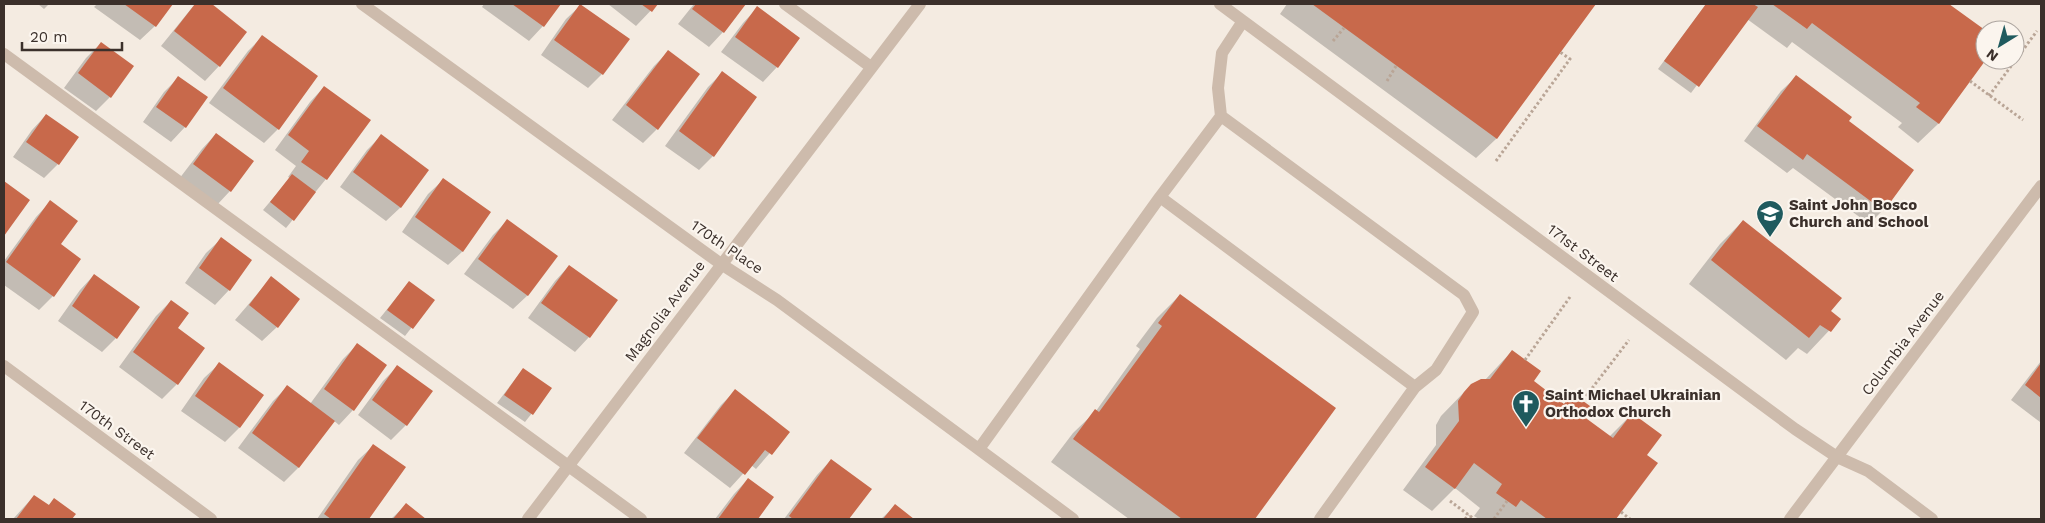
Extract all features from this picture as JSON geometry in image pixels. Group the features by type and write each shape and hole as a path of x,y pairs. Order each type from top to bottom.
{"street":[{"name":"170th Place","path":"362,4 721,264 777,300 1073,519"},
{"path":"785,4 871,67"},
{"name":"Magnolia Avenue","path":"528,519 920,4"},
{"name":"171st Street","path":"1220,4 1795,429 1837,457 1868,471 1932,519"},
{"path":"979,449 1160,197 1221,116 1218,88 1222,53 1243,21"},
{"path":"4,54 641,519"},
{"path":"1221,116 1464,295 1473,312 1436,370 1415,387 1320,519"},
{"name":"Columbia Avenue","path":"1790,519 2041,186"},
{"path":"1160,197 1415,387"},
{"name":"170th Street","path":"4,366 211,519"}],"path":[{"path":"1333,41 1344,28"},
{"path":"1990,96 2037,31"},
{"path":"1496,161 1570,60 1560,52"},
{"path":"1387,81 1396,66"},
{"path":"1970,81 2023,120"},
{"path":"1525,360 1570,298"},
{"path":"1583,400 1629,340"},
{"path":"1450,501 1474,519"},
{"path":"1494,519 1507,502"},
{"path":"1621,512 1630,519"},
{"path":"1466,519 1469,515"}],"building":[{"path":"124,4 173,4 156,27"},
{"path":"195,4 212,4 247,32 220,67 174,31"},
{"path":"512,4 561,4 544,27"},
{"path":"580,4 630,39 603,75 554,40"},
{"path":"641,4 658,4 652,12"},
{"path":"696,4 746,4 724,33 692,9"},
{"path":"1312,4 1596,4 1497,139"},
{"path":"1706,4 1753,4 1758,7 1699,87 1664,61"},
{"path":"1772,4 1949,4 1975,23 1975,70 1978,70 1939,124 1916,107 1920,103 1812,23 1807,29"},
{"path":"757,6 800,38 778,68 735,37"},
{"path":"262,35 318,76 279,130 223,88"},
{"path":"101,42 134,66 111,98 78,73"},
{"path":"668,50 700,74 658,130 626,105"},
{"path":"722,71 757,97 714,157 679,131"},
{"path":"1796,75 1852,117 1849,121 1914,170 1884,211 1807,154 1803,160 1757,126"},
{"path":"178,76 208,97 186,128 156,107"},
{"path":"324,86 371,120 327,180 301,162 309,151 288,135"},
{"path":"46,114 79,137 59,165 26,142"},
{"path":"216,133 254,161 231,192 193,164"},
{"path":"381,134 429,170 401,208 353,172"},
{"path":"292,174 316,192 294,221 270,202"},
{"path":"443,178 491,212 463,252 415,217"},
{"path":"4,181 30,200 4,236"},
{"path":"50,200 78,221 61,244 81,259 54,297 6,262"},
{"path":"507,219 558,256 528,296 478,259"},
{"path":"1743,220 1842,298 1831,311 1841,319 1831,332 1820,325 1809,338 1711,260"},
{"path":"221,237 252,260 230,291 199,268"},
{"path":"569,265 618,300 590,338 541,303"},
{"path":"94,274 140,307 117,339 72,306"},
{"path":"271,276 300,299 278,328 249,305"},
{"path":"409,281 435,300 413,329 387,310"},
{"path":"1180,294 1336,408 1255,519 1182,519 1073,439 1095,409 1099,412 1162,326 1158,323"},
{"path":"171,300 189,313 178,328 205,348 178,385 133,352"},
{"path":"357,343 387,365 354,411 324,389"},
{"name":"Saint Michael Ukrainian Orthodox Church","path":"1512,350 1541,371 1534,381 1564,404 1572,393 1590,406 1583,416 1613,438 1632,413 1662,435 1647,455 1658,463 1616,519 1547,519 1521,500 1516,507 1496,493 1502,484 1474,463 1455,489 1425,467 1459,421 1458,401 1464,392 1471,384 1481,379 1490,379"},
{"path":"219,362 264,395 240,428 195,396"},
{"path":"2041,363 2041,398 2025,385"},
{"path":"397,365 433,391 407,426 372,400"},
{"path":"523,368 552,388 533,415 504,395"},
{"path":"287,385 335,421 299,468 252,433"},
{"path":"735,389 790,432 772,455 765,450 745,475 697,438"},
{"path":"373,444 406,467 369,519 331,519 324,514"},
{"path":"831,459 872,489 849,519 793,519 789,516"},
{"path":"748,478 774,497 758,519 718,519"},
{"path":"34,495 49,505 54,498 76,514 72,519 16,519"},
{"path":"406,503 426,519 393,519"},
{"path":"895,504 914,519 883,519"}],"place":[{"name":"Saint John Bosco Church and School","path":"1770,238"},
{"name":"Saint Michael Ukrainian Orthodox Church","path":"1526,428"}]}
